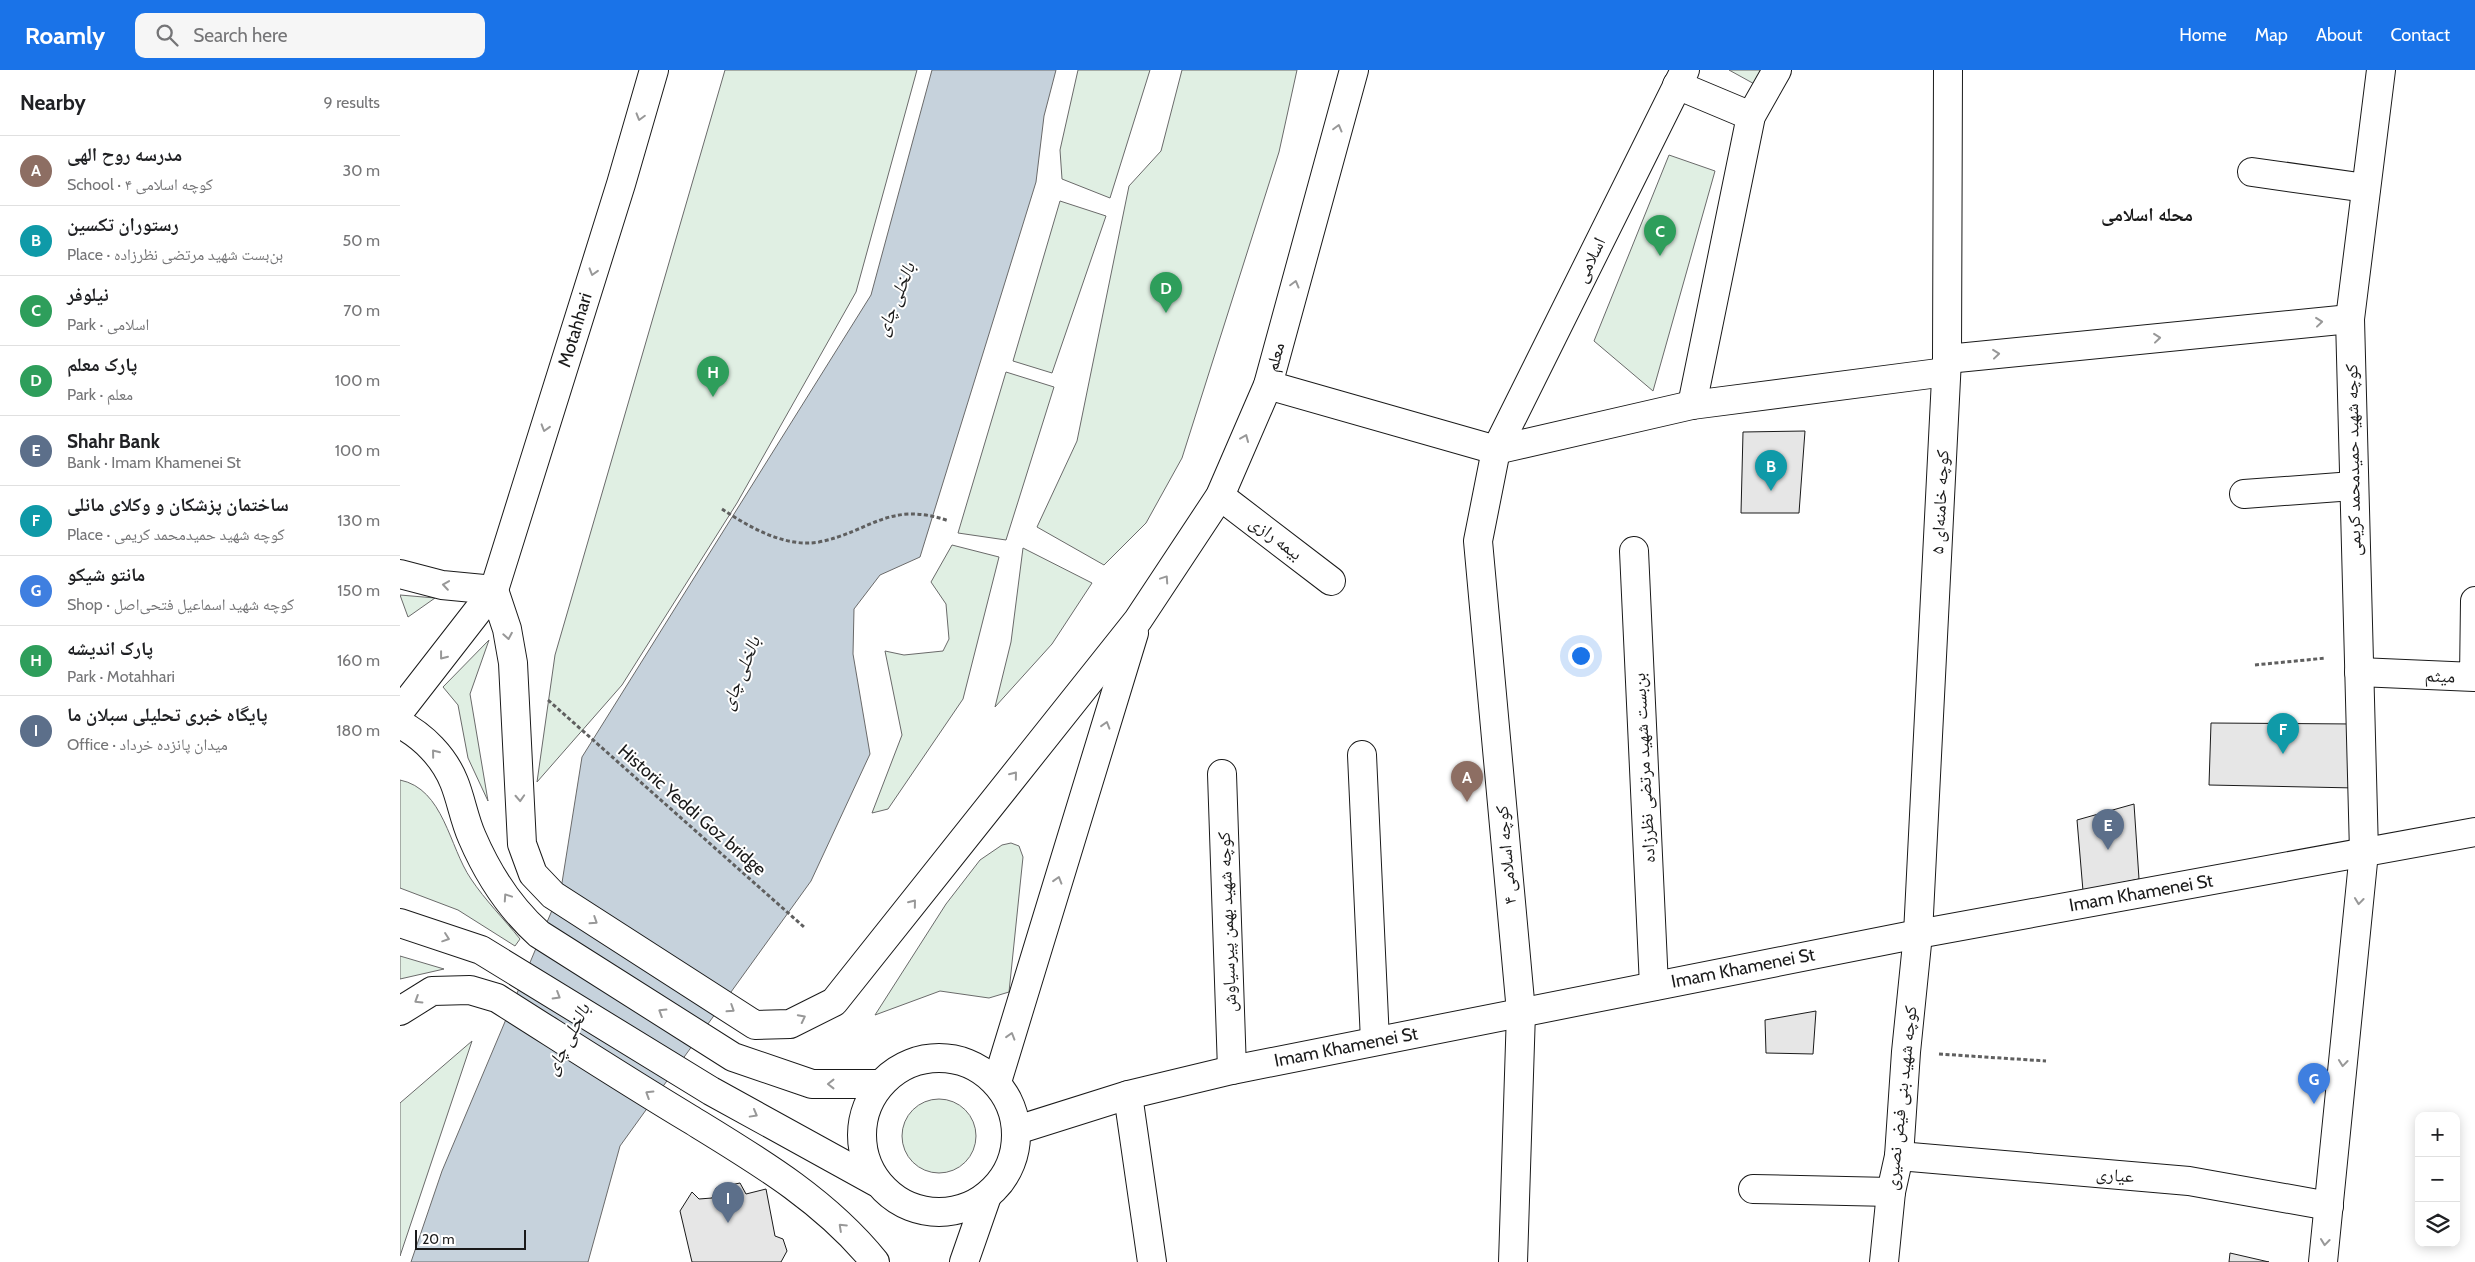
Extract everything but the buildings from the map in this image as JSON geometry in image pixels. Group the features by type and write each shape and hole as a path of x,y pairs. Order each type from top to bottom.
{"street":[{"name":"Motahhari","path":"494,590 621,184 654,70"},
{"name":"معلم","path":"1138,620 1220,496 1268,385 1354,70"},
{"path":"1692,405 1750,116 1777,70"},
{"name":"کوچه خامنه‌ای ۵","path":"1918,934 1947,366 1948,70"},
{"name":"کوچه شهید حمیدمحمد کریمی","path":"2323,1262 2364,852 2350,319 2381,70"},
{"path":"1681,77 1750,116"},
{"name":"اسلامی","path":"1496,450 1681,77"},
{"path":"2252,172 2366,188"},
{"path":"1268,385 1496,450 1692,405 1947,366 2350,319"},
{"name":"کوچه اسلامی ۴","path":"1496,450 1478,541 1521,1012 1513,1262"},
{"path":"2244,494 2353,486"},
{"name":"بیمه رازی","path":"1220,496 1332,581"},
{"name":"بن‌بست شهید مرتضی نظرزاده","path":"1634,551 1654,986"},
{"path":"400,574 442,585 494,590"},
{"path":"400,711 494,590"},
{"path":"494,590 508,629 513,663 522,844 533,874 553,895 755,1025 790,1024 834,1002 1138,620"},
{"name":"میثم","path":"2359,663 2474,677 2475,601"},
{"path":"996,1082 1138,620"},
{"path":"400,724 416,732 440,759 454,780 471,834 484,862 522,918 538,934 733,1057 812,1084 880,1084"},
{"path":"1362,755 1375,1041"},
{"name":"کوچه شهید بهمن پیرسیاوش","path":"1222,774 1232,1070"},
{"name":"Imam Khamenei St","path":"1016,1130 1128,1095 1232,1070 1918,934 2475,832"},
{"path":"400,922 481,950 711,1090 876,1182 896,1200 917,1210 942,1213 966,1208 987,1196 1004,1178 1014,1156 1016,1130 1011,1105 996,1082 976,1066 951,1058 925,1059 900,1068 880,1084 866,1107 861,1133 864,1159 876,1182"},
{"name":"کوچه شهید بنی فیض نصیری","path":"1884,1262 1891,1192 1899,1156 1906,1052 1918,934"},
{"path":"400,1011 432,991 470,990 498,998 691,1120 749,1153 793,1184 821,1207 865,1249 875,1262"},
{"path":"1128,1095 1152,1262"},
{"name":"عیاری","path":"1899,1156 2189,1181 2329,1206"},
{"path":"1753,1189 1891,1192"},
{"path":"964,1262 987,1196"}],"path":[{"path":"722,509 742,523 765,534 803,542 818,542 878,520 899,515 918,514 949,521"},
{"path":"2255,665 2359,663"},
{"name":"Historic Yeddi Goz bridge","path":"562,714 804,927"},
{"path":"1906,1052 2046,1061"}],"green space":[{"path":"725,70 917,70 856,292 737,503 622,685 537,782 555,655"},
{"path":"1078,70 1150,70 1110,198 1062,179 1060,150"},
{"path":"1182,70 1297,70 1279,152 1182,458 1146,523 1104,565 1037,527 1077,441 1129,186 1161,151"},
{"path":"1729,70 1767,70 1758,86"},
{"path":"1669,155 1715,171 1653,391 1594,341"},
{"path":"1060,201 1106,216 1052,373 1013,361"},
{"path":"1006,372 1054,387 1006,540 958,533"},
{"path":"952,545 999,557 963,699 888,809 872,813 902,735 885,651 904,655 943,651 949,639 946,604 931,582"},
{"path":"1023,548 1092,583 1052,644 995,707 1011,642"},
{"path":"400,595 435,598 408,617"},
{"path":"489,640 470,694 488,801 468,758 458,705 443,687"},
{"path":"400,780 415,786 427,795 436,807 463,866 471,879 520,939 515,946 458,910 400,888"},
{"path":"1011,843 1019,846 1023,857 1009,992 989,998 940,991 875,1015 946,904 980,860 1002,845"},
{"path":"400,956 444,969 400,979"},
{"path":"472,1041 400,1256 400,1103"},
{"path":"939,1099 953,1102 965,1110 973,1122 976,1136 973,1150 965,1162 953,1170 939,1173 925,1170 913,1162 905,1150 902,1136 905,1122 913,1110 925,1102"}],"water":[{"name":"بالخلی چای","path":"932,70 1056,70 1044,116 1036,182 920,557 880,575 854,609 853,654 870,754 811,881 620,1146 588,1262 411,1262 442,1171 561,889 582,757 871,295"}],"place":[{"name":"نیلوفر","path":"1660,256"},
{"name":"پارک معلم","path":"1166,313"},
{"name":"پارک اندیشه","path":"713,397"},
{"name":"رستوران تکسین","path":"1771,491"},
{"name":"ساختمان پزشکان و وکلای مانلی","path":"2283,754"},
{"name":"مدرسه روح الهی","path":"1467,802"},
{"name":"Shahr Bank","path":"2108,850"},
{"name":"مانتو شیکو","path":"2314,1104"},
{"name":"پایگاه خبری تحلیلی سبلان ما","path":"728,1223"}],"district":[{"name":"محله اسلامی","path":"2147,214"}]}
